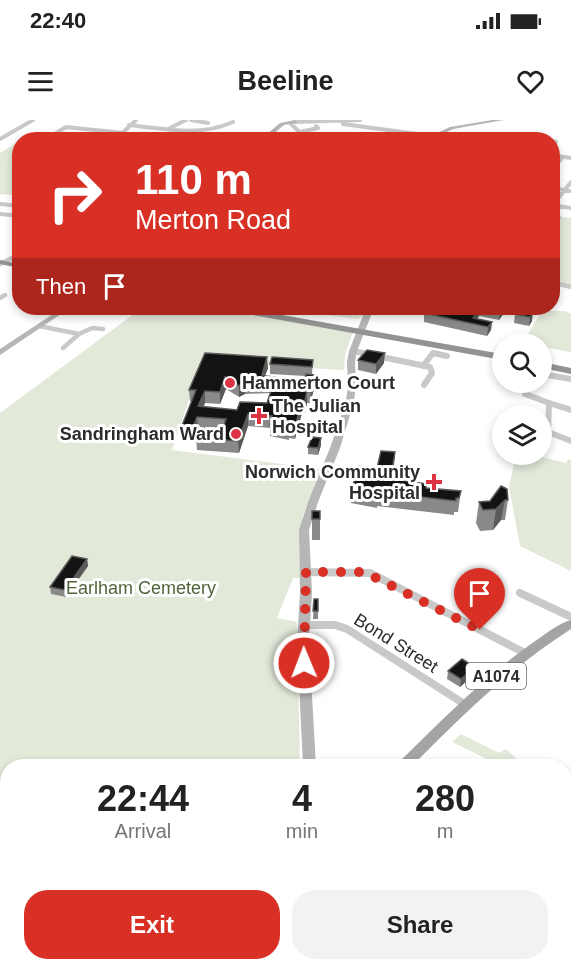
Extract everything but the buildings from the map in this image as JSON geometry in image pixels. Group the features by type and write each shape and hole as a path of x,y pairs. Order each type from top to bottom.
{"highway":[{"path":"277,315 362,328"},
{"path":"292,315 492,355"},
{"path":"552,367 571,371"}],"main road":[{"name":"A1074","path":"411,759 500,672 571,624"}],"street":[{"path":"12,132 33,120"},
{"path":"124,132 136,120"},
{"path":"168,129 186,120"},
{"path":"191,120 208,123"},
{"path":"282,122 360,120"},
{"path":"442,132 491,120 501,120"},
{"path":"293,121 300,132 316,130 318,129 316,126"},
{"path":"58,132 70,122"},
{"path":"129,125 207,132 232,123"},
{"path":"347,125 401,132"},
{"path":"66,127 107,132"},
{"path":"560,156 571,158"},
{"path":"560,162 564,157"},
{"path":"560,198 571,182"},
{"path":"560,189 571,191"},
{"path":"0,214 12,215"},
{"path":"0,220 8,215"},
{"path":"0,353 56,315"},
{"path":"309,759 304,625 306,521 332,458 351,396 353,351 367,315"},
{"path":"39,327 79,334"},
{"path":"63,348 79,334 92,328 103,329"},
{"path":"353,351 431,369 432,372 424,385"},
{"path":"423,366 433,353 447,356"},
{"path":"552,376 571,379"},
{"path":"525,393 571,410"},
{"path":"549,403 548,432 571,441"},
{"path":"306,572 370,573 525,653"},
{"path":"520,594 571,617"},
{"name":"Bond Street","path":"304,625 335,626 346,629 466,705"}],"green space":[{"path":"12,145 12,195 0,194 0,153"},
{"path":"560,217 571,218 571,285 560,282"},
{"path":"560,311 571,314 571,352 552,349 552,333 528,333 540,315 560,315"},
{"name":"Earlham Cemetery","path":"133,315 255,315 353,332 345,355 344,370 202,362 172,450 322,469 303,515 299,545 300,578 293,578 277,618 297,622 300,759 0,759 0,413"},
{"path":"327,315 363,315 356,319"},
{"path":"568,459 571,460 571,571 520,546 509,487 514,465 552,465 552,460 566,463"},
{"path":"461,734 499,753 506,749 516,758 487,759 452,742"}],"place":[{"name":"Hammerton Court","path":"230,383"},
{"name":"The Julian Hospital","path":"259,416"},
{"name":"Sandringham Ward","path":"236,434"},
{"name":"Norwich Community Hospital","path":"434,482"}],"route":[{"path":"304,663 306,572 364,572 480,630"}]}
